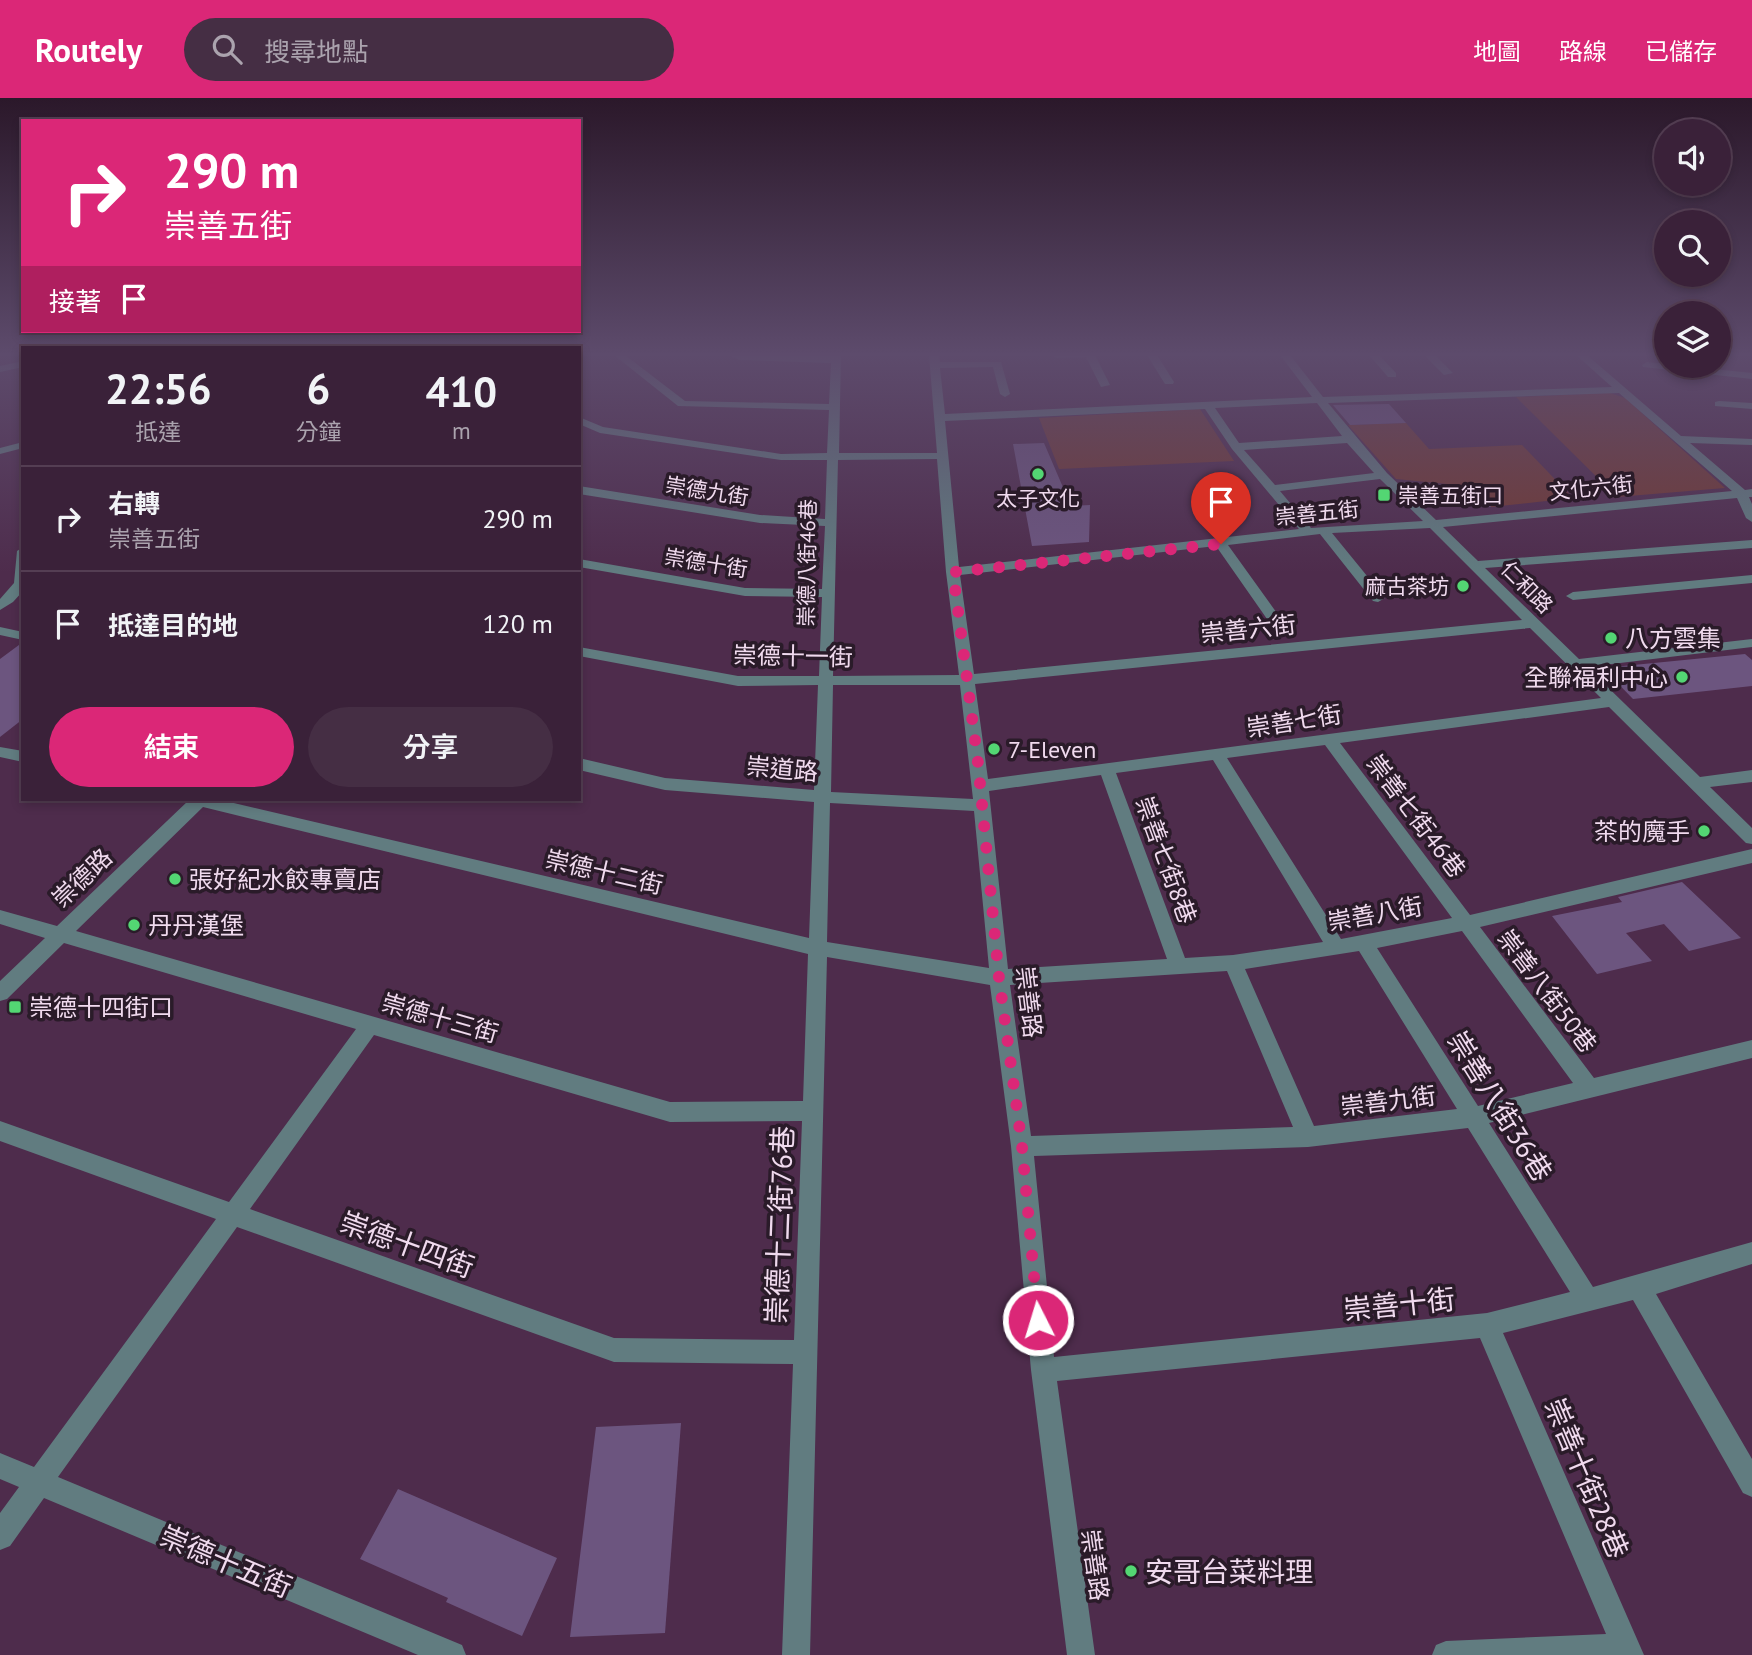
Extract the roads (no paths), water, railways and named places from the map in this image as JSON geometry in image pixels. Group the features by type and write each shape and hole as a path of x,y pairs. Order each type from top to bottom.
{"street":[{"path":"593,428 781,457 943,456"},
{"name":"崇德八街46巷","path":"822,797 832,428"},
{"name":"崇善路","path":"940,428 953,572 981,796 999,978 1022,1146 1043,1370 1081,1655"},
{"path":"1223,428 1236,447 1308,532"},
{"name":"仁和路","path":"1341,428 1383,475 1752,838"},
{"path":"1664,428 1746,493 1752,518"},
{"path":"1236,447 1350,439"},
{"path":"1677,439 1752,442"},
{"path":"0,451 21,446"},
{"path":"1271,489 1383,475"},
{"name":"崇德九街","path":"581,490 760,519 830,523"},
{"name":"文化六街","path":"1434,524 1746,493"},
{"name":"崇善五街","path":"953,572 1221,544 1323,530 1434,524"},
{"path":"1323,530 1378,598"},
{"path":"1221,544 1272,616"},
{"path":"1476,565 1752,544"},
{"name":"崇德十街","path":"581,563 745,592 828,593"},
{"path":"1573,596 1752,579"},
{"path":"0,606 15,595 21,586"},
{"name":"崇善六街","path":"965,680 1535,623"},
{"path":"0,631 21,636"},
{"path":"1577,664 1752,643"},
{"name":"崇德十一街","path":"581,651 738,681 965,680"},
{"name":"崇善七街","path":"981,796 1106,768 1218,756 1328,738 1614,701"},
{"name":"崇善七街46巷","path":"1328,738 1466,923"},
{"path":"0,752 21,757"},
{"path":"1218,756 1335,946"},
{"name":"崇道路","path":"581,764 665,784 822,797 981,796"},
{"name":"崇善七街8巷","path":"1106,768 1179,968"},
{"path":"1697,783 1752,776"},
{"name":"崇德十二街76巷","path":"796,1655 822,797"},
{"name":"崇德路","path":"0,993 198,801"},
{"name":"崇德十二街","path":"203,801 817,948 999,978"},
{"name":"崇善八街","path":"999,978 1233,963 1364,943 1466,923 1752,856"},
{"name":"崇德十三街","path":"0,917 670,1112 813,1111"},
{"name":"崇善八街50巷","path":"1466,923 1589,1088"},
{"name":"崇善八街36巷","path":"1364,943 1587,1298"},
{"path":"1233,963 1308,1137"},
{"path":"0,1536 370,1025"},
{"name":"崇善九街","path":"1022,1146 1308,1137 1474,1117 1752,1049"},
{"name":"崇德十四街","path":"0,1131 614,1350 805,1352"},
{"name":"崇善十街","path":"1043,1370 1487,1325 1639,1287 1752,1253"},
{"path":"1639,1287 1752,1484"},
{"name":"崇善十街28巷","path":"1487,1325 1628,1651"},
{"name":"崇德十五街","path":"0,1466 452,1655"},
{"path":"1446,1655 1628,1651"}],"place":[{"name":"太子文化","path":"1038,474"},
{"name":"崇善五街口","path":"1384,495"},
{"name":"麻古茶坊","path":"1463,586"},
{"name":"八方雲集","path":"1611,638"},
{"name":"全聯福利中心","path":"1682,677"},
{"name":"7-Eleven","path":"994,749"},
{"name":"茶的魔手","path":"1704,831"},
{"name":"張好紀水餃專賣店","path":"175,879"},
{"name":"丹丹漢堡","path":"134,925"},
{"name":"崇德十四街口","path":"15,1007"},
{"name":"安哥台菜料理","path":"1131,1571"}]}
